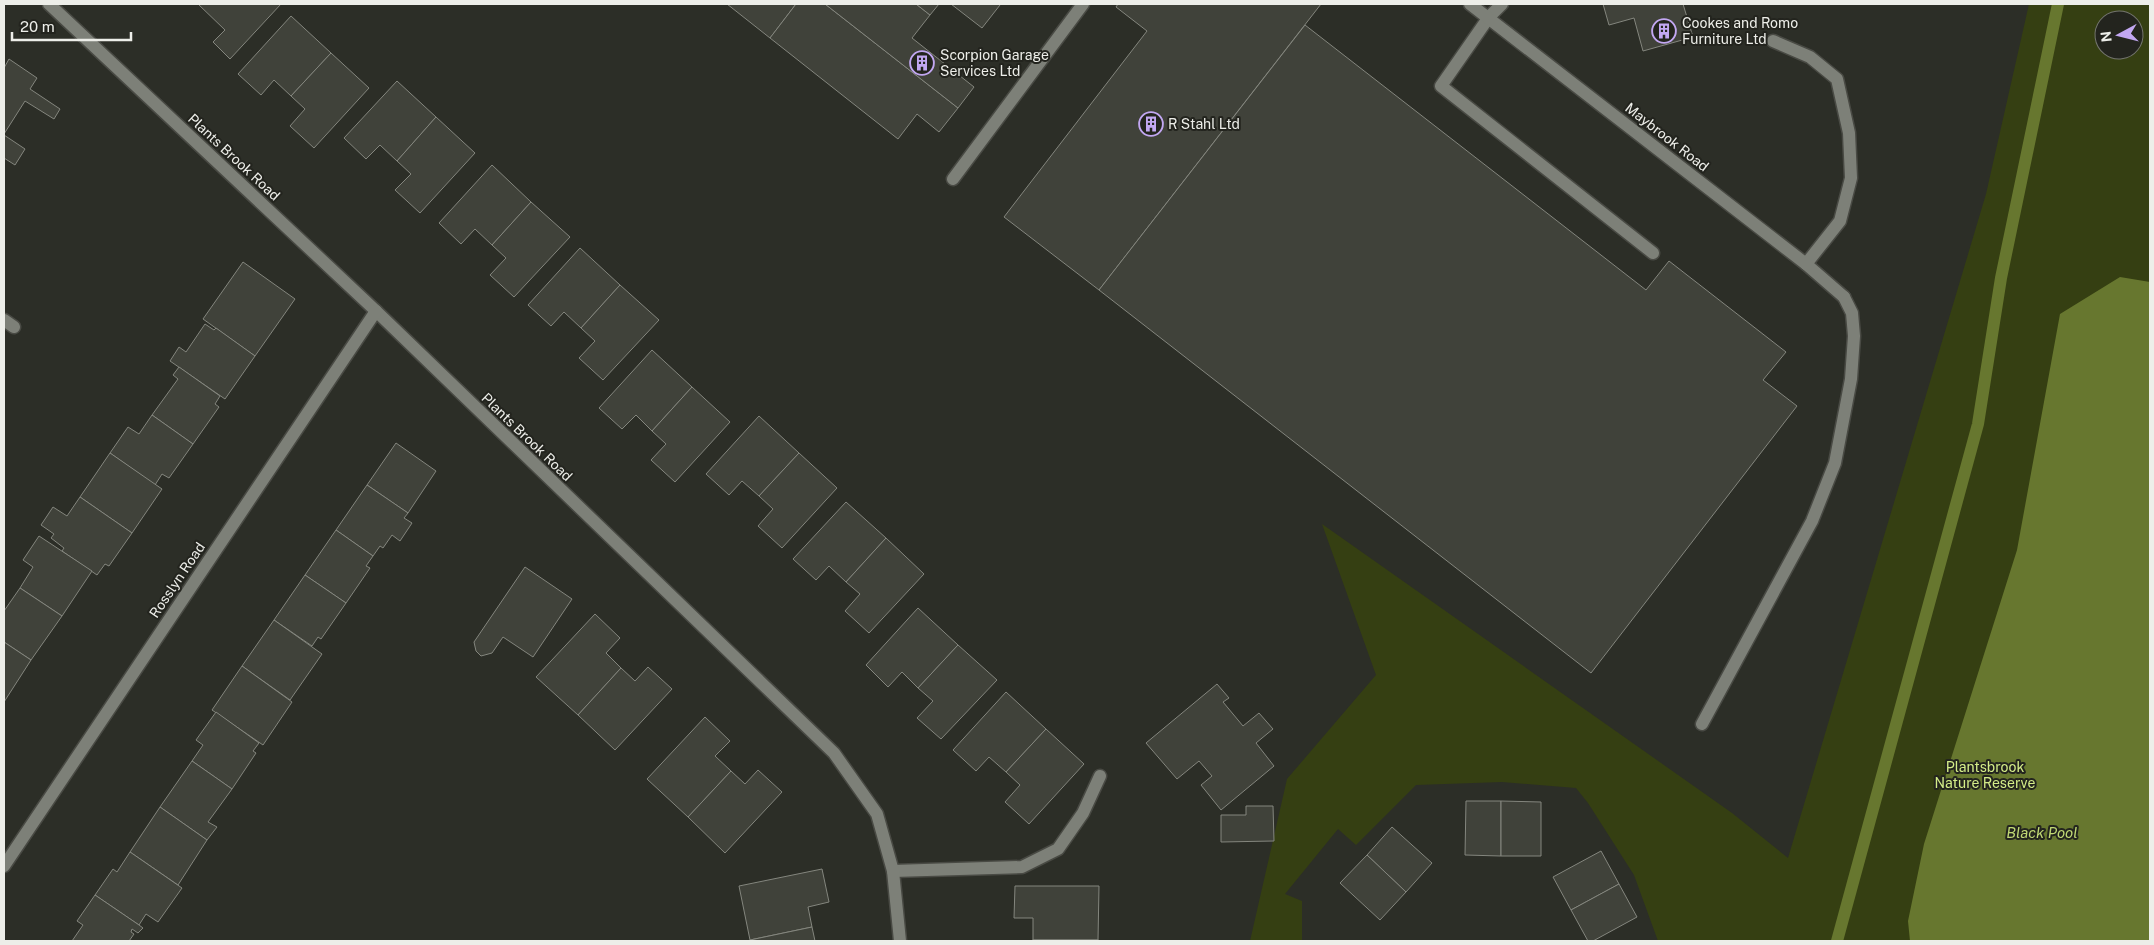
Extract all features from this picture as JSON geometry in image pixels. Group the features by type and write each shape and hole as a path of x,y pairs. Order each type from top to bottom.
{"street":[{"name":"Plants Brook Road","path":"49,4 376,311 834,752 877,814 894,871 900,941"},
{"path":"953,179 1083,4"},
{"name":"Maybrook Road","path":"1470,4 1806,264 1844,296 1852,313 1854,336 1851,379 1835,463 1812,521 1702,724"},
{"path":"1502,4 1489,17 1441,86 1652,253"},
{"path":"1773,41 1810,57 1837,79 1849,133 1851,178 1840,221 1806,264"},
{"name":"Rosslyn Road","path":"4,866 376,311"},
{"path":"894,871 1022,867 1058,849 1083,813 1100,776"}],"green space":[{"name":"Plantsbrook Nature Reserve","path":"2029,4 2150,4 2150,941 1658,941 1634,875 1588,803 1576,788 1502,782 1416,785 1356,845 1338,829 1285,894 1302,901 1302,941 1250,941 1287,779 1376,675 1322,524 1732,813 1788,858 1986,194"}],"water":[{"name":"Black Pool","path":"2120,277 2150,282 2150,941 1910,941 1908,921 1924,844 2017,550 2060,314"}],"building":[{"path":"198,4 281,4 230,59 213,42 225,30"},
{"path":"727,4 796,4 770,38"},
{"path":"796,4 825,4 958,108 939,132 917,114 898,139 770,38"},
{"name":"Scorpion Garage Services Ltd","path":"825,4 916,4 930,15 912,38 974,87 958,108"},
{"path":"916,4 939,4 930,15"},
{"path":"951,4 999,4 1000,5 982,28"},
{"name":"R Stahl Ltd","path":"1118,4 1321,4 1099,290 1004,217 1147,31 1116,7"},
{"name":"Cookes and Romo Furniture Ltd","path":"1603,4 1683,4 1693,37 1643,51 1634,18 1609,25"},
{"path":"291,16 331,53 291,96 274,80 261,95 238,74"},
{"path":"1305,25 1646,290 1669,261 1786,352 1763,380 1797,406 1591,673 1099,290"},
{"path":"331,53 369,88 314,148 290,126 305,109 291,96"},
{"path":"9,59 37,78 30,89 60,109 54,119 25,101 4,134 4,68"},
{"path":"397,81 436,117 397,161 380,145 366,159 344,138"},
{"path":"436,117 475,153 420,213 395,190 411,174 397,161"},
{"path":"4,135 25,149 15,165 4,158"},
{"path":"492,165 531,202 492,245 475,229 461,244 439,223"},
{"path":"531,202 570,237 514,297 490,275 506,258 492,245"},
{"path":"580,248 620,285 581,328 564,312 551,326 528,305"},
{"path":"243,262 295,299 255,356 203,319"},
{"path":"620,285 659,320 603,380 579,358 595,341 581,328"},
{"path":"205,324 214,330 216,328 255,356 225,399 170,361 179,347 186,352"},
{"path":"652,350 692,387 652,431 636,415 622,429 599,408"},
{"path":"179,367 220,396 215,404 219,407 193,444 152,415 178,379 173,375"},
{"path":"692,387 730,422 675,482 651,460 666,444 652,431"},
{"path":"152,415 193,444 169,478 162,474 155,485 110,453 128,427 139,434"},
{"path":"759,416 799,453 759,496 742,481 729,495 706,474"},
{"path":"396,443 436,471 408,513 367,485"},
{"path":"110,453 162,489 132,533 80,497"},
{"path":"799,453 837,488 782,548 758,526 773,509 759,496"},
{"path":"367,485 408,513 404,518 412,523 400,541 392,535 383,548 380,546 373,556 336,530"},
{"path":"80,497 132,533 109,566 105,564 97,575 62,551 64,548 51,538 54,534 41,525 53,507 67,516"},
{"path":"846,502 886,538 846,582 829,566 816,580 793,559"},
{"path":"336,530 373,556 366,566 370,568 346,603 305,575"},
{"path":"39,536 92,571 62,616 20,588 33,567 23,560"},
{"path":"886,538 924,574 869,633 845,611 860,594 846,582"},
{"path":"525,567 572,599 533,657 503,637 492,653 481,656 476,651 474,642"},
{"path":"305,575 346,603 321,639 318,637 312,646 274,620"},
{"path":"20,588 62,616 31,660 4,642 4,611"},
{"path":"918,608 958,645 918,688 902,672 888,687 866,665"},
{"path":"595,614 620,638 606,653 621,668 578,715 536,677"},
{"path":"274,620 322,654 290,700 242,666"},
{"path":"4,642 31,660 4,702"},
{"path":"958,645 997,680 941,739 917,718 933,701 918,688"},
{"path":"242,666 292,702 263,745 212,710"},
{"path":"648,667 672,689 615,750 578,715 621,668 635,681"},
{"path":"1217,684 1229,698 1223,702 1243,726 1259,713 1273,729 1256,743 1274,766 1221,810 1201,785 1212,776 1199,761 1177,779 1146,743"},
{"path":"1006,692 1046,729 1006,772 989,757 976,771 953,750"},
{"path":"216,712 259,743 253,751 256,753 232,789 192,761 203,745 196,740"},
{"path":"705,717 730,741 715,756 731,771 688,817 647,779"},
{"path":"1046,729 1084,764 1029,824 1005,802 1020,785 1006,772"},
{"path":"192,761 232,789 208,822 217,827 207,840 160,807"},
{"path":"758,770 782,792 725,853 688,817 731,771 745,784"},
{"path":"1466,801 1501,801 1501,856 1465,855"},
{"path":"1501,801 1541,802 1541,856 1501,856"},
{"path":"1246,806 1273,806 1274,841 1221,842 1221,815 1246,815"},
{"path":"160,807 207,840 178,885 130,852"},
{"path":"1392,827 1432,863 1406,892 1367,855"},
{"path":"1601,851 1619,884 1571,910 1553,877"},
{"path":"130,852 182,888 158,922 146,914 139,925 95,895 113,869 117,872"},
{"path":"1367,855 1406,892 1380,920 1340,883"},
{"path":"822,869 829,902 808,907 812,927 750,940 739,886"},
{"path":"1619,884 1637,917 1593,941 1588,941 1571,910"},
{"path":"1015,886 1099,886 1098,940 1033,940 1033,918 1014,918"},
{"path":"95,895 143,928 138,933 132,929 131,932 134,934 129,941 72,941 83,925 77,921"},
{"path":"812,927 815,941 750,941 750,940"},
{"path":"1098,940 1098,941 1033,941"}],"waterway":[{"path":"1837,941 1978,424 2001,278 2058,4"}],"place":[{"name":"Cookes and Romo Furniture Ltd","path":"1664,31"},
{"name":"Scorpion Garage Services Ltd","path":"922,63"},
{"name":"R Stahl Ltd","path":"1151,124"}]}
